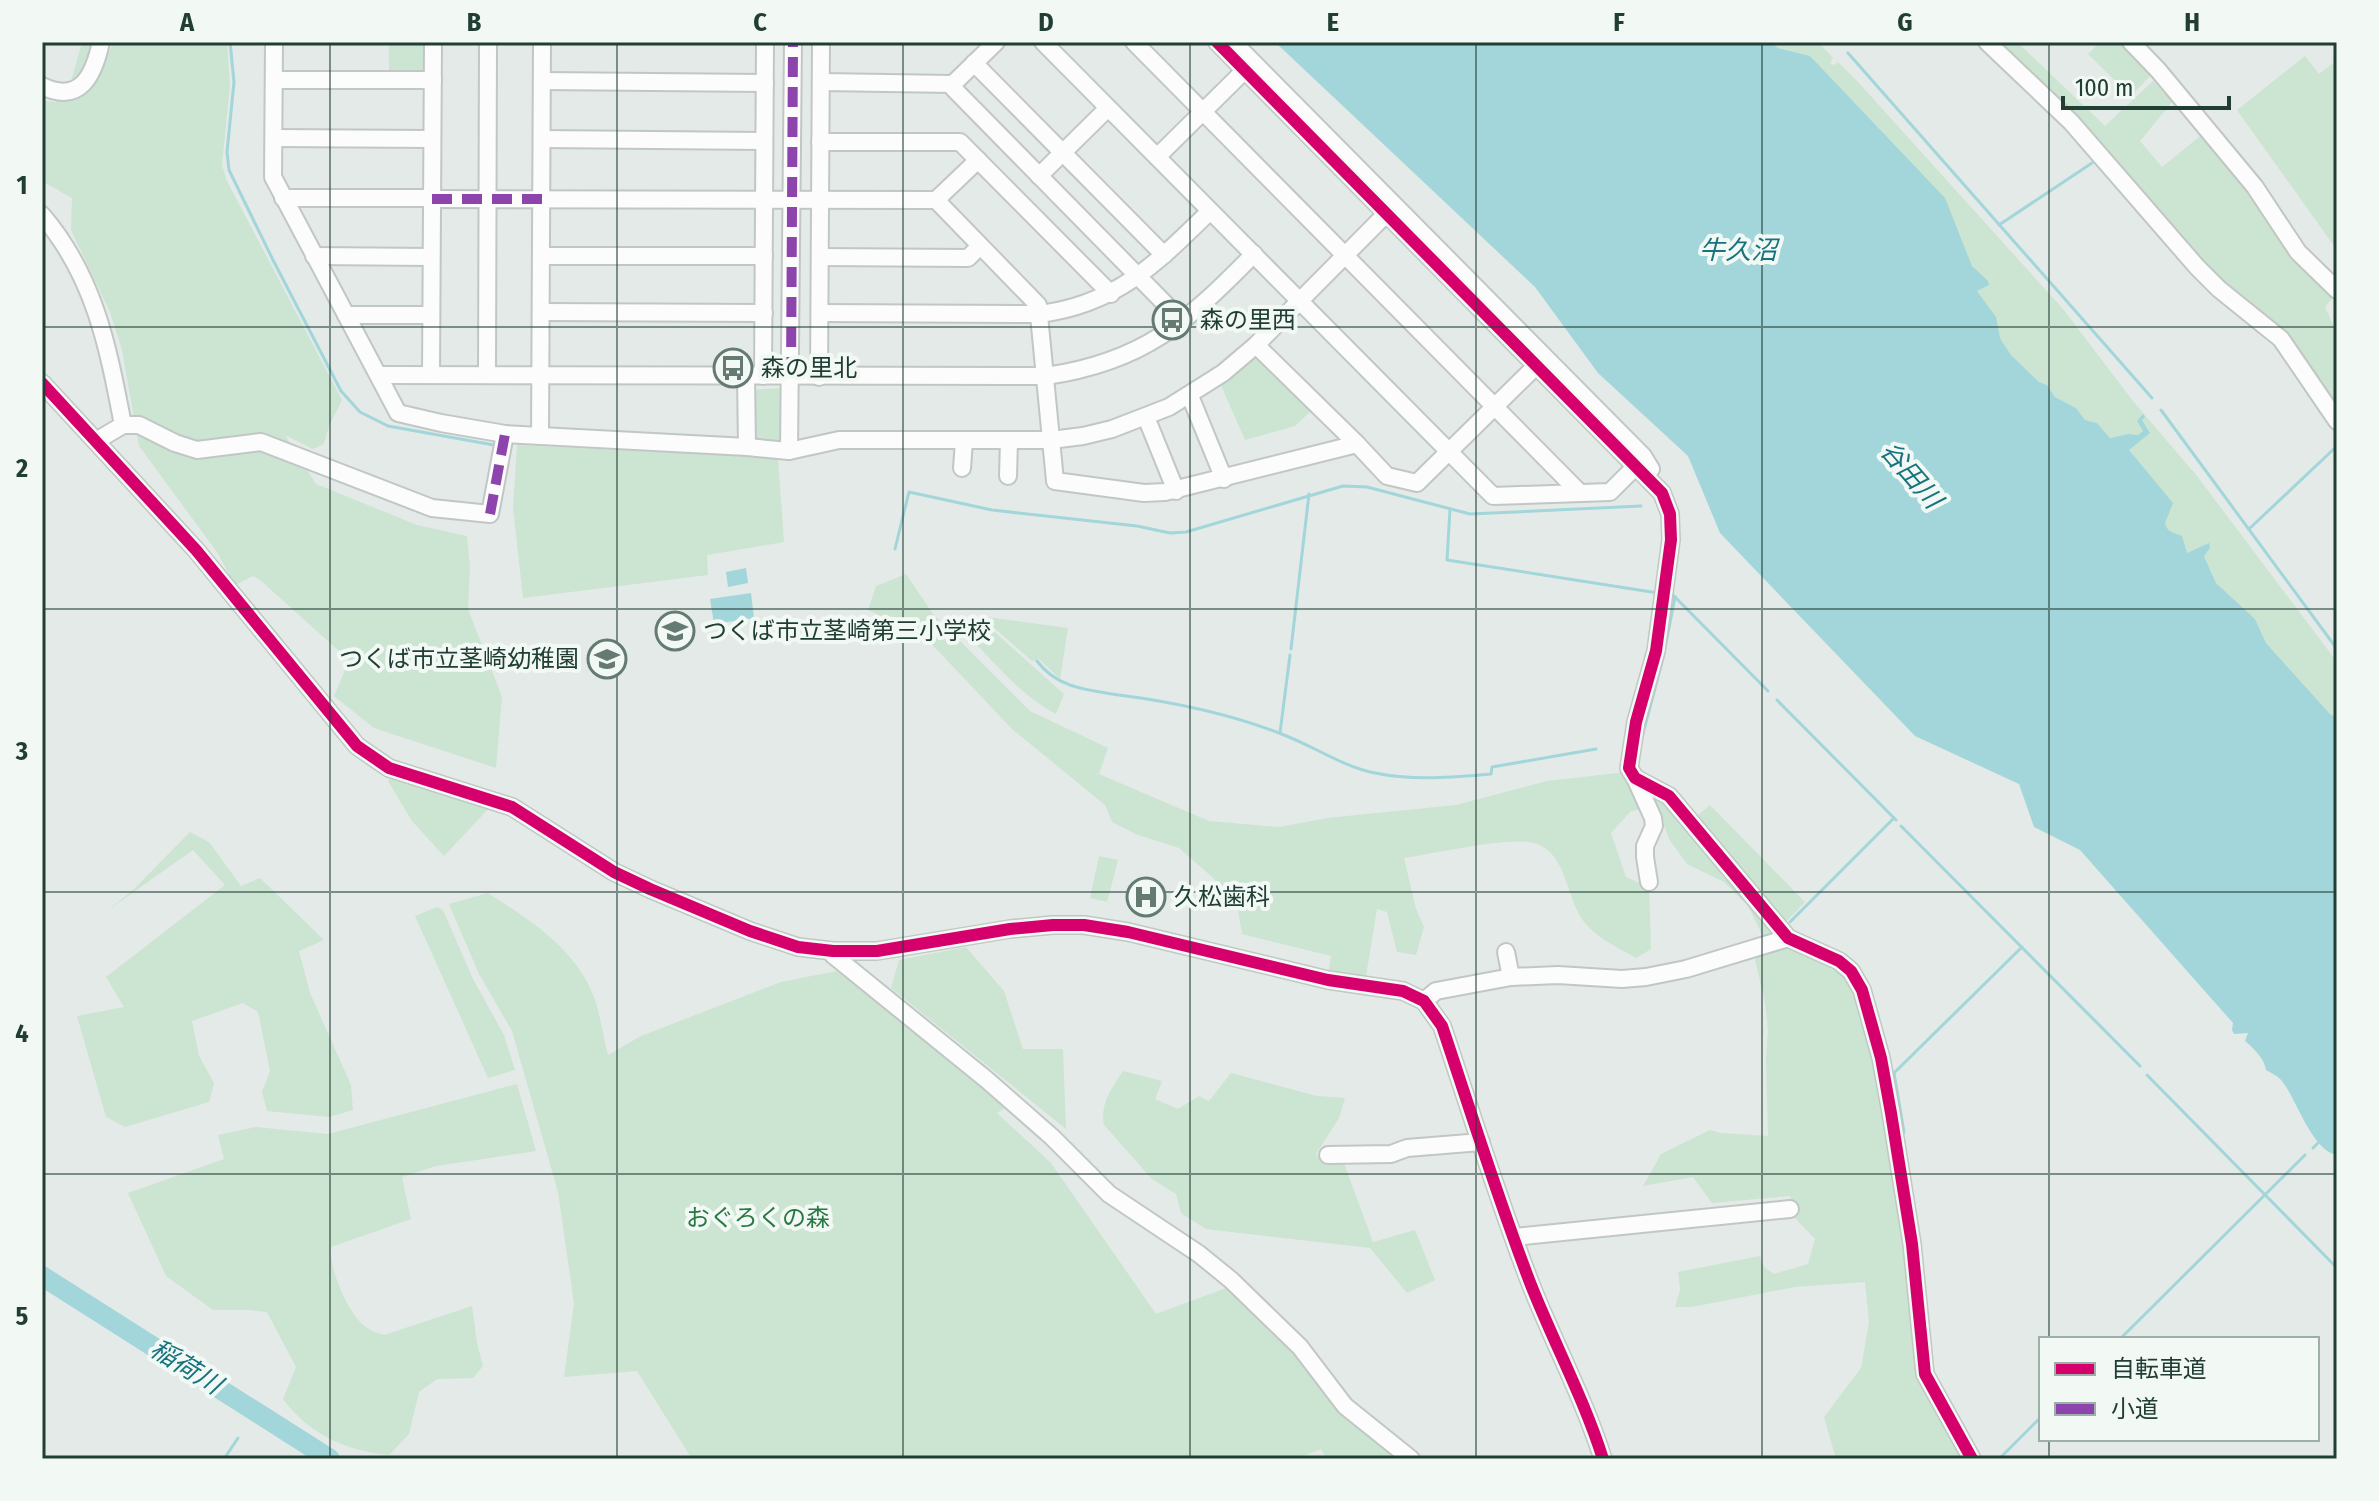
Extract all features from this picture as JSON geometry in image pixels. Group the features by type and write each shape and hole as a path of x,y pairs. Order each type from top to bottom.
{"street":[{"path":"42,86 64,92 83,84 97,64 101,42"},
{"path":"274,42 273,177 398,413 505,434 789,451 839,440 1051,440 1112,429 1190,396 1232,366 1387,213"},
{"path":"431,375 433,42"},
{"path":"487,375 488,42"},
{"path":"540,436 542,42"},
{"path":"747,447 764,313 765,42"},
{"path":"789,451 793,42"},
{"path":"819,377 821,42"},
{"path":"821,82 953,84 996,42"},
{"path":"1043,42 1493,496 1610,492 1636,466"},
{"path":"1134,42 1580,493"},
{"path":"1217,42 1655,484"},
{"path":"1233,42 1643,456 1651,470 1669,508 1671,534 1656,651 1629,757 1629,768 1653,818 1652,832 1645,846 1645,872 1649,882"},
{"path":"1987,42 2071,122 2197,267 2281,339 2337,421"},
{"path":"2131,42 2255,187 2298,252 2337,290"},
{"path":"974,63 1164,255"},
{"path":"1157,157 1245,70"},
{"path":"274,80 433,80"},
{"path":"542,81 765,83"},
{"path":"953,84 953,88 1183,322"},
{"path":"1039,176 1108,108"},
{"path":"274,138 432,139"},
{"path":"542,139 764,141"},
{"path":"820,142 960,142 1111,294"},
{"path":"283,198 936,200 978,160"},
{"path":"936,200 1036,302 1055,481 1144,493 1176,491 1357,444"},
{"path":"820,313 1039,314 1067,310 1111,294 1139,277 1210,211"},
{"path":"42,215 79,270 99,315 123,425"},
{"path":"820,257 968,258 980,246"},
{"path":"379,375 1046,376 1112,362 1154,342 1183,322 1254,254"},
{"path":"314,256 431,257"},
{"path":"541,256 764,256"},
{"path":"541,312 764,313"},
{"path":"346,315 431,315"},
{"path":"1256,345 1387,476 1417,483 1536,366"},
{"path":"42,383 196,550 357,746 399,772 512,807 614,872 702,912 798,947 853,952 877,951 1010,929 1084,925 1128,932 1328,980 1403,991 1424,1001 1442,1026 1514,1237 1542,1311 1591,1422 1603,1459"},
{"path":"1190,396 1224,479"},
{"path":"1146,417 1176,491"},
{"path":"96,441 123,425 139,425 197,450 261,442 432,508 490,514 505,434"},
{"path":"962,468 964,441"},
{"path":"1008,476 1009,441"},
{"path":"1635,778 1669,796 1788,938 1830,956 1851,971 1867,1004 1884,1072 1912,1244 1925,1374 1972,1459"},
{"path":"1424,1001 1436,991 1511,977 1646,977 1686,969 1788,938"},
{"path":"1506,952 1511,977"},
{"path":"833,955 987,1080 1052,1137 1109,1194 1199,1254 1231,1280 1300,1347 1345,1406 1411,1459"},
{"path":"1328,1155 1391,1154 1407,1148 1481,1142"},
{"path":"1514,1237 1790,1209"}],"green space":[{"path":"82,42 110,42 109,53 113,42 227,42 230,85 222,165 227,181 342,400 324,444 313,449 285,435 316,484 417,525 467,536 470,568 468,609 502,697 496,768 374,728 334,696 349,660 260,580 253,576 235,585 217,552 139,446 122,350 110,312 71,230 72,198 42,181 42,101 56,102 71,82"},
{"path":"389,42 427,42 427,72 389,72"},
{"path":"1770,42 1818,42 1833,58 1830,63 1834,65 1838,62 1858,82 2063,309 2133,401 2197,476 2337,662 2337,717 2330,714 2266,643 2255,619 2216,583 2201,548 2187,553 2179,535 2167,528 2129,449 2150,433 2142,420 2137,421 2143,431 2138,435 2110,438 2097,423 2085,420 2076,408 2055,397 2047,385 2039,382 2011,355 2000,338 1995,317 1977,291 1989,285 1810,56 1778,48"},
{"path":"1992,42 2017,42 2105,126 2153,81 2172,102 2140,141 2162,167 2204,133 2293,255 2335,295 2325,307 2337,333 2337,402 2285,336 2221,286"},
{"path":"2100,42 2122,42 2153,73 2131,96 2088,54"},
{"path":"2305,56 2319,74 2337,60 2337,250 2237,110"},
{"path":"1254,353 1313,409 1295,426 1245,440 1220,383"},
{"path":"781,388 781,444 749,442 749,390"},
{"path":"517,445 778,458 784,542 707,555 708,575 523,598 513,507"},
{"path":"906,574 933,614 1030,711 1108,748 1099,774 1209,821 1279,827 1327,818 1456,805 1547,781 1626,772 1666,800 1777,931 1788,949 1832,960 1848,975 1865,1011 1898,1178 1916,1355 1967,1459 1836,1459 1824,1417 1861,1368 1869,1322 1865,1282 1794,1287 1692,1307 1675,1307 1680,1290 1678,1272 1760,1256 1764,1267 1774,1274 1808,1264 1815,1239 1793,1216 1790,1196 1712,1203 1693,1177 1643,1186 1661,1154 1710,1130 1768,1136 1768,1030 1755,960 1763,936 1748,906 1724,882 1687,864 1669,839 1657,807 1631,811 1611,833 1626,877 1649,887 1651,949 1636,958 1590,929 1578,913 1554,856 1545,848 1522,841 1470,846 1404,858 1416,909 1424,927 1416,955 1397,952 1387,912 1377,909 1366,976 1329,970 1331,956 1242,934 1236,898 1179,848 1138,835 1112,822 1105,805 1012,729 924,636 868,610 876,586"},
{"path":"984,619 1068,628 1060,679 1039,659 1032,661"},
{"path":"981,620 1064,694 1056,714 1019,687 965,632"},
{"path":"393,776 491,806 444,856 412,821 388,781"},
{"path":"1710,805 1805,902 1784,924 1697,816"},
{"path":"190,832 209,842 241,886 260,878 324,940 299,951 310,993 351,1085 353,1110 329,1117 267,1111 262,1092 270,1071 258,1012 243,1003 192,1021 199,1056 214,1083 209,1102 125,1127 106,1117 77,1016 124,1007 106,977 225,885 193,850 107,911 132,891"},
{"path":"1099,856 1118,860 1107,902 1090,898"},
{"name":"おぐろくの森","path":"488,893 551,938 577,966 595,1000 608,1055 641,1036 781,982 837,971 1008,1106 997,1113 1051,1163 1156,1314 1229,1287 1309,1363 1397,1459 1326,1459 1321,1449 1296,1459 692,1459 637,1371 564,1377 574,1303 558,1192 512,1031 479,974 449,904"},
{"path":"437,907 443,910 473,979 504,1035 515,1070 488,1078 415,916"},
{"path":"966,947 1004,991 1023,1049 1063,1049 1066,1129 891,988 899,960"},
{"path":"1123,1071 1162,1081 1155,1099 1178,1109 1199,1096 1209,1101 1231,1073 1317,1096 1345,1098 1339,1118 1316,1154 1322,1163 1344,1163 1373,1242 1415,1230 1435,1280 1407,1293 1370,1248 1206,1229 1181,1213 1176,1194 1152,1179 1104,1125 1105,1103"},
{"path":"517,1084 536,1151 436,1166 402,1177 411,1219 331,1247 336,1278 347,1302 359,1321 375,1332 384,1335 472,1306 483,1366 473,1378 437,1379 419,1392 409,1434 389,1455 343,1445 317,1431 293,1411 283,1399 296,1367 267,1312 213,1310 166,1276 128,1193 224,1159 218,1135 256,1127 328,1134"}],"water":[{"name":"牛久沼","path":"1275,42 1770,42 1778,48 1810,56 1945,198 1972,266 1988,281 1989,285 1977,291 1996,317 2000,338 2011,355 2039,382 2047,385 2055,397 2076,408 2085,420 2097,423 2110,438 2138,435 2143,431 2137,421 2143,414 2145,417 2142,420 2150,433 2129,450 2173,503 2165,523 2168,529 2182,536 2187,553 2209,543 2210,548 2204,556 2216,583 2255,619 2266,643 2330,714 2337,717 2337,1155 2328,1151 2313,1135 2288,1089 2266,1070 2260,1057 2245,1041 2248,1033 2234,1034 2233,1023 2080,850 2034,827 2019,784 1915,736 1720,533 1688,456 1598,373 1535,287"},
{"path":"746,568 748,583 728,587 726,572"},
{"path":"751,593 754,618 714,624 710,599"}],"waterway":[{"path":"230,42 234,82 227,152 229,170 341,391 360,412 388,426 494,445"},
{"path":"1848,53 2152,398"},
{"path":"1999,225 2092,163"},
{"path":"2161,410 2337,649"},
{"path":"2249,529 2337,446"},
{"path":"895,549 909,492 992,510 1137,526 1170,533 1186,532 1343,486 1367,487 1470,514 1641,506"},
{"path":"1291,649 1309,494"},
{"path":"1450,509 1447,560 1658,593"},
{"path":"1672,594 1768,691"},
{"path":"1641,741 1675,597"},
{"path":"1280,733 1290,655"},
{"path":"1037,661 1054,677 1074,686 1220,714 1291,738 1375,773 1433,778 1491,774 1492,767 1596,749"},
{"path":"1777,700 1896,820"},
{"path":"1790,922 1894,818"},
{"path":"1901,826 2140,1066"},
{"path":"1904,1132 1894,1073 2022,947"},
{"path":"2147,1075 2337,1268"},
{"path":"2313,1148 2319,1142"},
{"path":"2122,1337 2305,1155"},
{"name":"稲荷川","path":"42,1276 330,1459"},
{"path":"1999,1459 2039,1419"},
{"path":"224,1459 238,1438"}],"marked path":[{"path":"791,377 793,42"},
{"path":"432,199 542,199"},
{"path":"490,514 505,434"}],"cycle path":[{"path":"1217,42 1662,493 1670,514 1671,540 1656,651 1636,722 1629,768 1635,778 1669,796 1788,938 1839,961 1851,971 1862,990 1881,1058 1891,1113 1912,1244 1925,1374 1972,1459"},
{"path":"42,383 196,550 357,746 389,768 512,807 614,872 650,889 750,931 798,947 877,951 1010,929 1084,925 1128,932 1328,980 1403,991 1424,1001 1442,1026 1519,1253 1603,1459"}],"place":[{"name":"森の里西","path":"1172,320"},
{"name":"森の里北","path":"733,368"},
{"name":"つくば市立茎崎第三小学校","path":"675,631"},
{"name":"つくば市立茎崎幼稚園","path":"607,659"},
{"name":"久松歯科","path":"1146,897"}],"water label":[{"name":"谷田川","path":"1911,475"}]}
